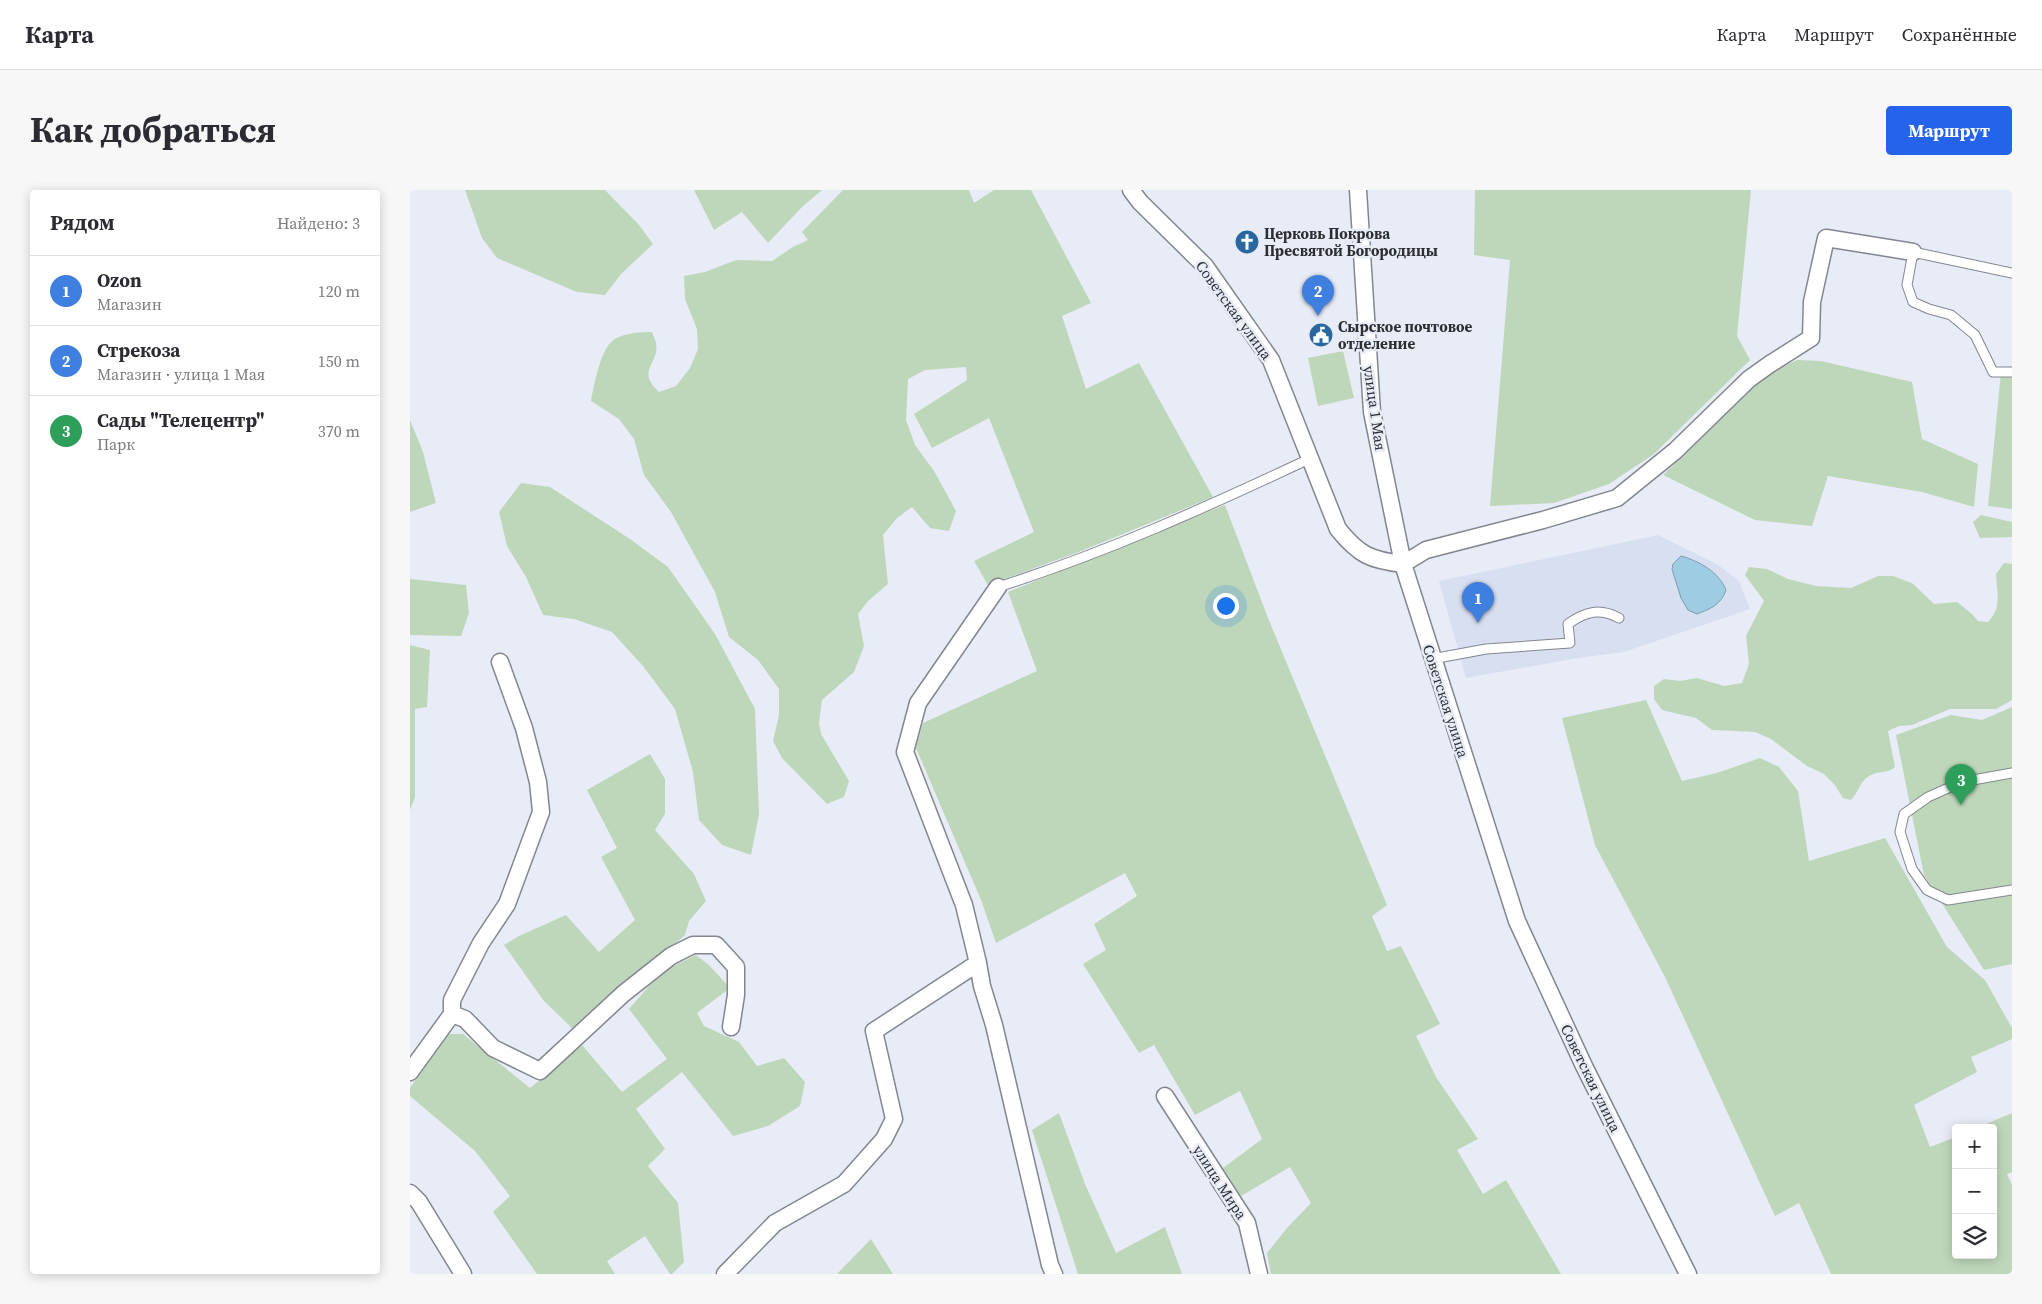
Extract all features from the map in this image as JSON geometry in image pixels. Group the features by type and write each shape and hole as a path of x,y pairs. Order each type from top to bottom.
{"street":[{"name":"Советская улица","path":"1130,190 1205,266 1271,360 1338,529 1352,546 1367,556 1381,561 1403,564 1517,921 1584,1066 1688,1274"},
{"name":"улица 1 Мая","path":"1358,190 1372,412 1403,564"},
{"path":"1403,564 1426,550 1543,520 1617,498 1674,451 1749,379 1811,338 1812,302 1826,238 1913,252"},
{"path":"998,587 918,703 905,752 964,905 1050,1265 1054,1274"},
{"path":"410,1072 452,1014 452,1000 481,943 507,904 541,812 538,782 524,728 500,662"},
{"path":"452,1014 465,1019 493,1048 540,1071 623,994 671,956 693,945 716,945 736,967 736,995 731,1027"},
{"path":"725,1274 775,1223 844,1184 884,1139 894,1119 874,1031 978,963"},
{"name":"улица Мира","path":"1165,1096 1247,1223 1259,1274"},
{"path":"410,1193 419,1202 463,1274"}],"lane":[{"path":"2012,273 1913,252 1907,285 1913,302 1951,315 1975,335 1993,372 2012,372"},
{"path":"998,587 1043,573 1208,506 1309,459"},
{"path":"1432,659 1486,649 1570,643 1568,624 1580,615 1606,611 1619,618"},
{"path":"2012,773 1962,782 1928,797 1904,814 1900,832 1912,869 1927,890 1948,900 2012,890"}],"shaded area":[{"path":"1658,535 1717,564 1739,581 1750,609 1624,652 1578,658 1466,678 1439,581"}],"green space":[{"path":"465,190 605,190 639,225 653,244 621,274 605,295 577,292 497,258 482,238"},
{"path":"694,190 822,190 802,207 768,243 742,212 714,230"},
{"path":"843,190 969,190 974,203 994,190 1031,190 1091,303 1062,316 1086,389 1139,363 1213,497 1079,552 988,585 974,561 1034,532 989,418 932,448 914,414 967,380 966,367 925,370 908,379 906,420 915,445 934,471 956,511 949,531 930,528 912,507 897,518 883,535 888,584 868,601 858,614 864,646 854,672 822,700 819,723 821,734 849,781 844,797 827,804 782,758 773,741 779,715 779,689 758,660 729,637 715,592 671,512 644,475 634,439 619,419 591,401 598,370 607,347 615,339 630,334 652,332 656,342 656,351 650,367 649,378 659,392 676,386 690,368 698,349 697,329 685,299 684,276 705,272 736,260 772,261 793,247 808,240 802,232"},
{"path":"1475,190 1751,190 1737,336 1750,360 1654,454 1609,484 1554,503 1490,506 1510,260 1474,255"},
{"path":"1343,351 1354,398 1318,406 1308,358"},
{"path":"1797,360 1821,361 1912,382 1922,439 1978,464 1974,507 1922,492 1828,476 1812,526 1755,520 1663,475 1766,375"},
{"path":"2012,366 2012,509 1988,506 2001,372"},
{"path":"410,420 423,452 436,503 410,512"},
{"path":"521,483 550,487 630,539 668,567 715,634 755,709 759,814 751,855 722,845 699,820 693,772 675,709 643,666 612,632 574,619 543,615 526,577 507,546 499,512"},
{"path":"1225,505 1268,618 1387,905 1372,916 1387,951 1401,946 1440,1024 1416,1036 1436,1077 1478,1139 1457,1150 1483,1194 1506,1180 1561,1274 1271,1274 1267,1253 1287,1228 1311,1203 1290,1167 1241,1196 1223,1168 1262,1139 1240,1091 1195,1115 1154,1045 1139,1053 1083,964 1106,950 1094,924 1137,896 1125,873 996,943 981,900 916,748 923,723 1037,671 1008,592"},
{"path":"1981,515 2012,522 2012,537 1980,538 1973,522"},
{"path":"2004,563 2012,564 2012,700 1996,709 1950,709 1912,725 1899,726 1888,731 1895,767 1868,776 1851,800 1843,798 1834,784 1824,774 1807,766 1771,739 1755,732 1712,730 1696,718 1662,710 1654,699 1654,686 1664,679 1680,681 1697,678 1724,686 1742,683 1749,664 1746,636 1764,601 1745,575 1749,567 1767,569 1788,579 1816,586 1851,588 1878,576 1893,576 1912,583 1934,604 1957,602 1978,621 1988,622 1997,606 1996,574"},
{"path":"410,579 466,585 469,613 461,636 410,635"},
{"path":"410,645 430,650 427,707 415,709 415,797 410,810"},
{"path":"1646,700 1682,781 1717,773 1760,758 1779,767 1798,791 1809,861 1885,838 1947,947 1985,980 2012,1028 2012,1039 1971,1057 1977,1072 1914,1105 1930,1147 1952,1139 1952,1259 1997,1259 1997,1124 1986,1124 2012,1113 2012,1172 2007,1174 2012,1185 2012,1274 1831,1274 1799,1203 1775,1216 1665,977 1595,845 1562,718"},
{"path":"2012,707 2012,964 1984,970 1924,875 1896,735 1951,715 1982,720"},
{"path":"650,754 665,779 665,814 655,830 694,874 706,901 689,921 685,935 575,1031 544,1001 504,945 519,936 566,915 599,952 635,920 601,857 617,848 587,790"},
{"path":"696,955 709,965 730,988 697,1013 704,1026 739,1042 757,1066 784,1058 805,1082 800,1106 768,1126 733,1136 682,1072 636,1109 665,1149 648,1166 678,1203 684,1262 670,1274 645,1236 607,1261 615,1274 537,1274 493,1212 510,1196 475,1151 410,1096 410,1088 447,1034 463,1034 530,1088 582,1045 622,1092 667,1059 629,1009 661,972"},
{"path":"1059,1113 1085,1184 1116,1253 1165,1227 1182,1274 1078,1274 1032,1130"},
{"path":"871,1239 893,1274 837,1274"}],"water":[{"path":"1681,556 1708,568 1719,578 1726,590 1718,603 1697,614 1688,610 1681,598 1672,569 1673,564"}],"place":[{"name":"Церковь Покрова Пресвятой Богородицы","path":"1247,242"},
{"name":"Стрекоза","path":"1318,316"},
{"name":"Сырское почтовое отделение","path":"1321,335"},
{"name":"Ozon","path":"1478,623"},
{"name":"Сады \"Телецентр\"","path":"1961,805"}]}
